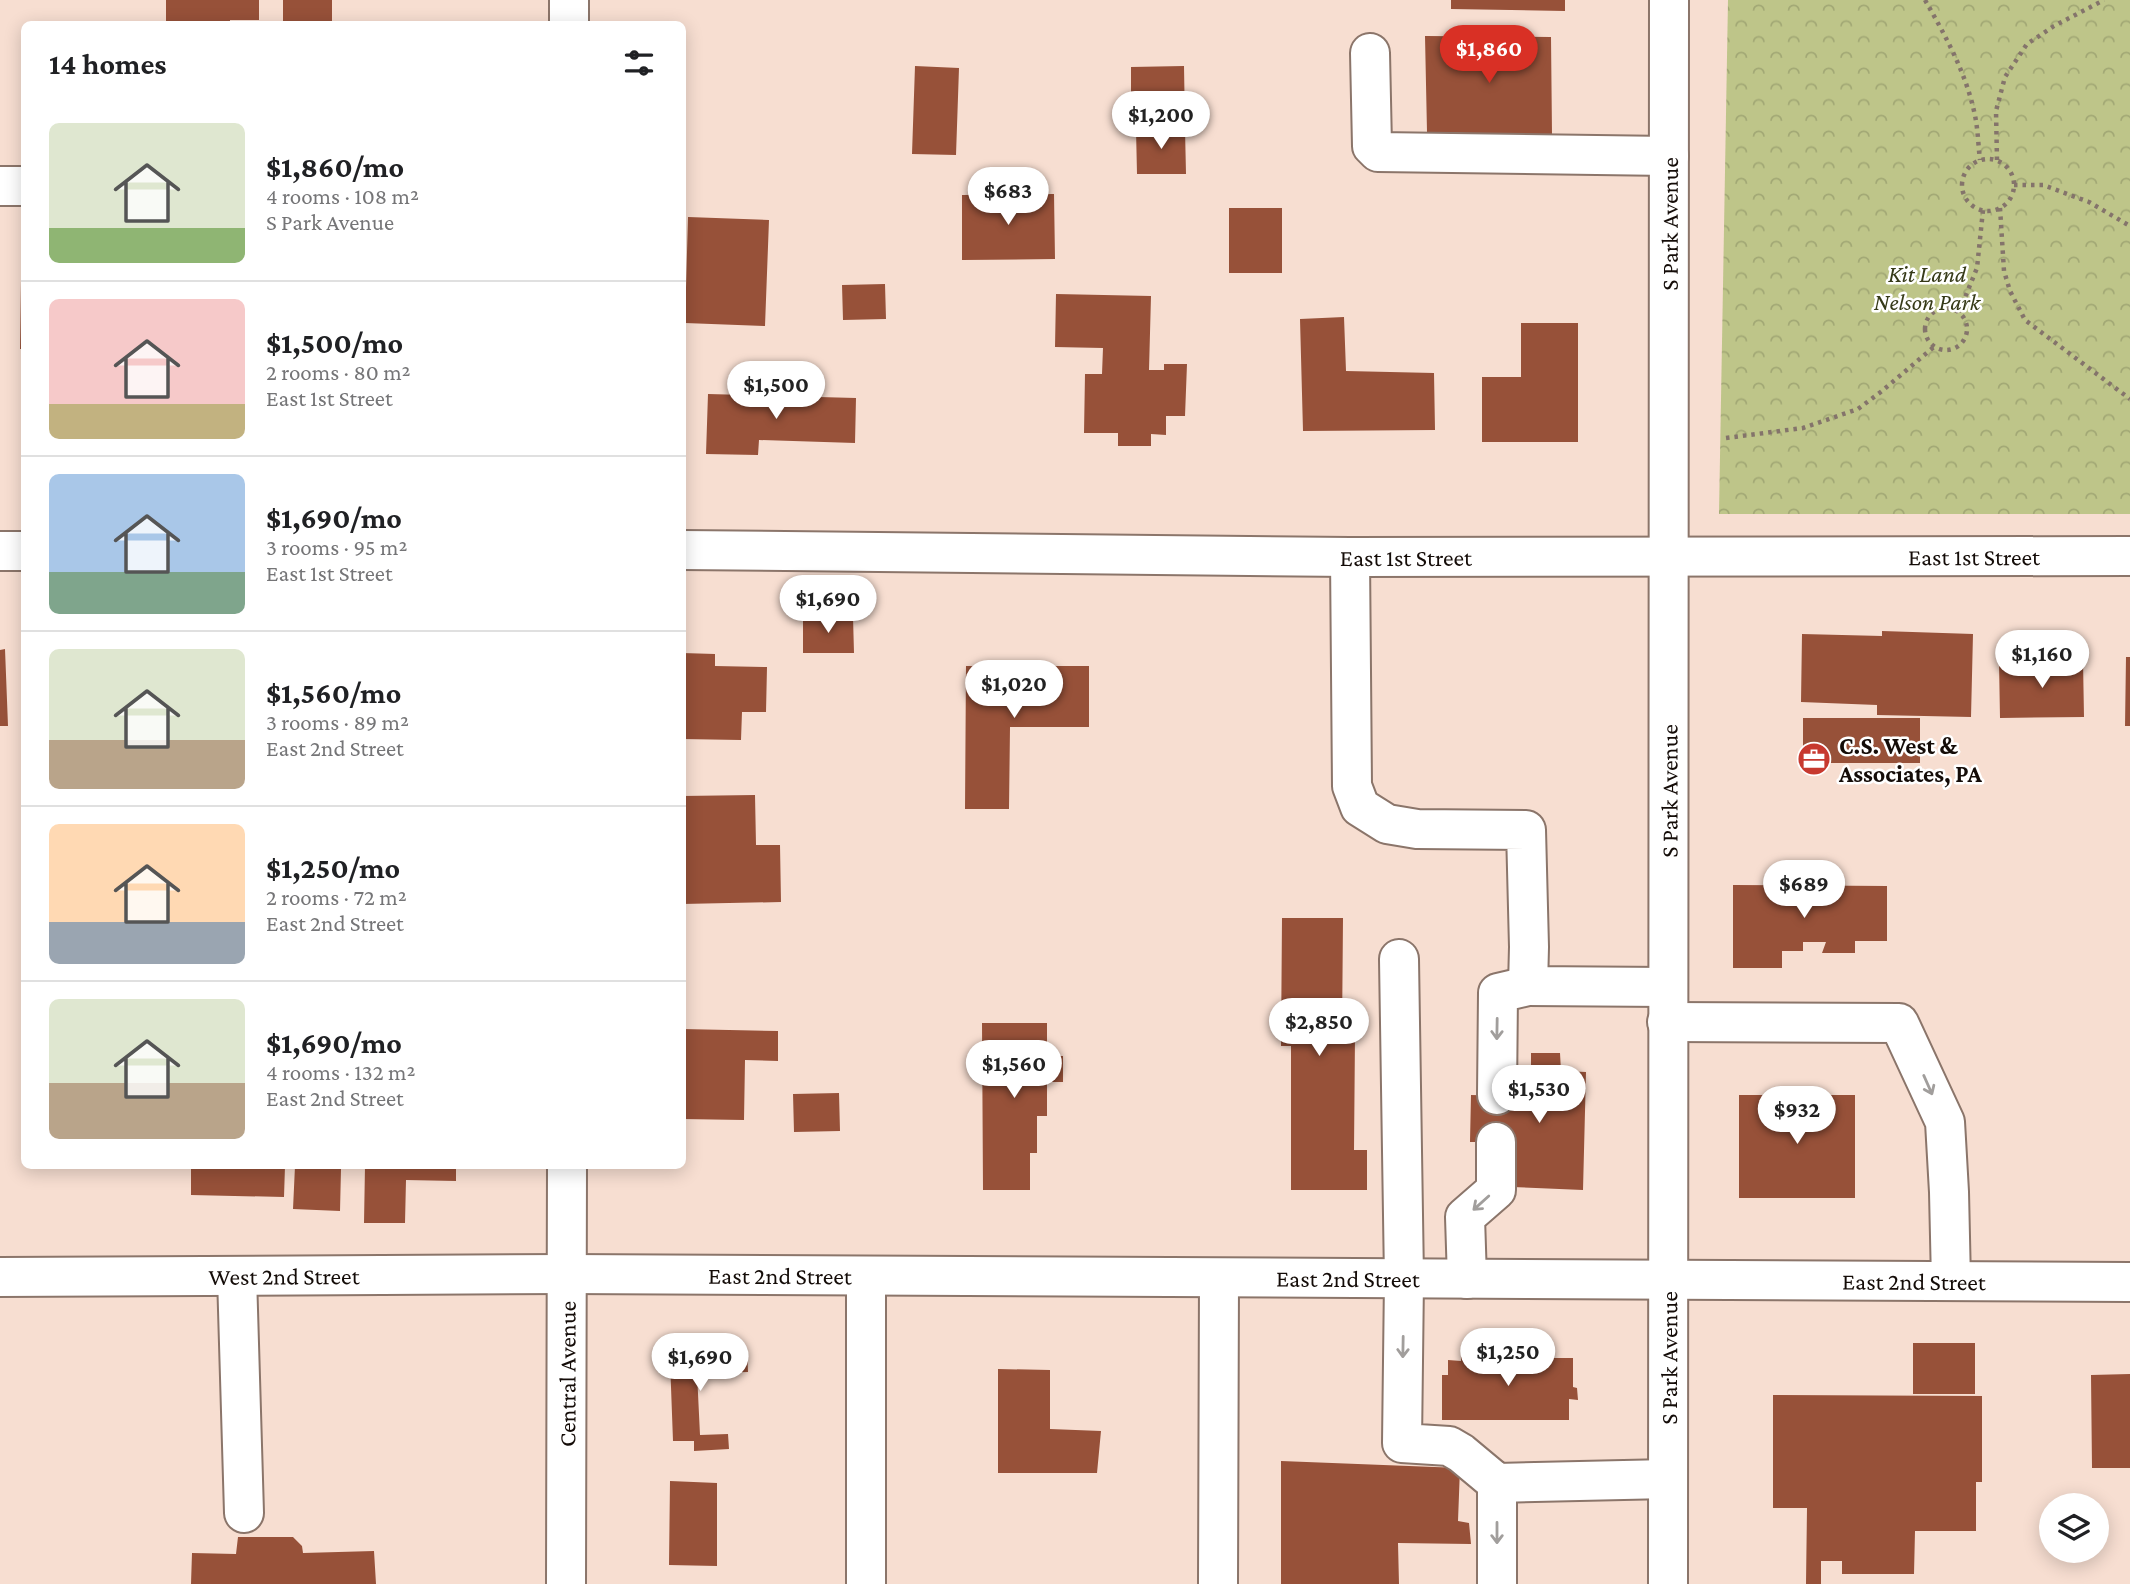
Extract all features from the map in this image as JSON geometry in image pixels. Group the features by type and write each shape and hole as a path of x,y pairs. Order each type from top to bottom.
{"street":[{"path":"569,0 569,21"},
{"name":"S Park Avenue","path":"1668,1584 1669,0"},
{"path":"1370,53 1372,146 1378,152 1669,156"},
{"path":"0,186 21,186"},
{"name":"East 1st Street","path":"686,550 1350,557 2130,556"},
{"path":"0,551 21,551"},
{"path":"1350,557 1352,786 1360,807 1387,824 1417,829 1526,830 1528,986"},
{"path":"1399,959 1404,1279 1402,1443 1449,1446 1497,1483 1668,1479"},
{"path":"1497,1096 1498,993 1528,986 1667,1004 1899,1023 1945,1122 1951,1281"},
{"path":"1467,1279 1465,1217 1496,1190 1496,1142"},
{"name":"Central Avenue","path":"566,1584 567,1169"},
{"name":"East 2nd Street","path":"566,1274 2130,1282"},
{"name":"West 2nd Street","path":"0,1277 566,1274"},
{"path":"237,1276 244,1513"},
{"path":"866,1276 866,1584"},
{"path":"1218,1584 1219,1278"},
{"path":"1497,1483 1497,1584"}],"path":[{"path":"1925,0 1950,44 1963,75 1974,111 1980,160"},
{"path":"1997,160 1996,111 2005,77 2019,55 2027,44 2036,38 2104,0"},
{"path":"1980,160 1997,160 2010,171 2014,185 2012,196 2000,208 1983,210 1969,201 1962,187 1967,170 1980,160"},
{"path":"2014,185 2043,185 2089,202 2130,226"},
{"path":"2000,208 2004,271 2010,291 2025,320 2130,399"},
{"path":"1959,312 1977,268 1983,210"},
{"path":"1944,307 1959,312 1968,328 1964,341 1953,349 1946,350 1928,340 1925,334 1927,319 1944,307"},
{"path":"1726,438 1803,428 1858,409 1935,346"}],"green space":[{"name":"Kit Land Nelson Park","path":"1728,0 2130,0 2130,514 1719,514"}],"building":[{"path":"166,0 259,0 259,20 166,21"},
{"path":"283,0 332,0 332,21 283,21"},
{"path":"1451,0 1565,0 1565,11 1451,9"},
{"path":"1425,36 1551,37 1552,135 1427,132"},
{"path":"915,66 959,68 956,155 912,154"},
{"path":"1184,66 1185,125 1131,126 1131,67"},
{"path":"1136,129 1185,129 1186,174 1137,174"},
{"path":"1054,194 1055,259 962,260 962,195"},
{"path":"1229,208 1282,208 1282,273 1229,273"},
{"path":"688,217 769,220 765,326 686,323"},
{"path":"21,281 21,349 20,349"},
{"path":"885,284 886,319 843,320 842,285"},
{"path":"1056,294 1151,296 1149,370 1164,370 1164,364 1187,364 1185,416 1166,416 1166,435 1151,434 1151,446 1118,446 1118,433 1084,433 1085,374 1102,374 1103,348 1055,347"},
{"path":"1344,317 1346,371 1434,373 1435,430 1303,431 1300,319"},
{"path":"1521,323 1578,323 1578,442 1482,442 1482,377 1521,377"},
{"path":"708,394 856,398 855,443 759,440 758,455 706,454"},
{"path":"803,617 853,617 854,653 803,653"},
{"path":"1882,631 1973,634 1971,717 1877,715 1877,705 1801,702 1802,634 1882,636"},
{"path":"5,649 8,726 0,726 0,650"},
{"path":"686,653 715,654 715,666 767,667 766,712 742,712 741,740 686,739"},
{"path":"2126,657 2130,657 2130,726 2125,726"},
{"path":"2083,661 2084,717 2000,718 1999,662"},
{"path":"966,666 1089,666 1089,727 1010,727 1009,809 965,809"},
{"path":"1803,718 1920,718 1920,763 1803,763"},
{"path":"755,795 756,845 780,845 781,902 686,904 686,796"},
{"path":"1733,885 1887,886 1887,941 1855,941 1855,953 1822,953 1826,942 1803,942 1803,951 1782,951 1782,968 1733,968"},
{"path":"1282,918 1343,918 1342,1035 1355,1035 1354,1150 1367,1150 1367,1190 1291,1190 1291,1046 1281,1046"},
{"path":"982,1023 1047,1023 1047,1056 1063,1056 1063,1082 1047,1082 1047,1116 1037,1116 1037,1153 1030,1153 1030,1190 983,1190"},
{"path":"686,1029 778,1031 778,1061 745,1060 744,1120 686,1119"},
{"path":"1531,1053 1560,1053 1561,1071 1586,1072 1583,1190 1512,1187 1516,1142 1470,1142 1471,1095 1516,1096 1516,1074 1531,1074"},
{"path":"839,1093 840,1131 794,1132 793,1094"},
{"path":"1739,1095 1855,1095 1855,1198 1739,1198"},
{"path":"191,1169 285,1169 284,1197 191,1195"},
{"path":"295,1169 341,1169 340,1211 293,1209"},
{"path":"365,1169 456,1169 456,1181 406,1180 405,1223 364,1223"},
{"path":"1913,1343 1975,1343 1975,1394 1913,1394"},
{"path":"747,1347 748,1372 697,1373 700,1435 728,1434 729,1449 694,1451 694,1441 673,1441 670,1360 697,1358 696,1349"},
{"path":"1474,1351 1524,1351 1523,1361 1573,1358 1573,1387 1577,1388 1578,1400 1569,1399 1569,1420 1442,1420 1442,1375 1448,1375 1448,1360 1461,1361 1461,1357 1474,1357"},
{"path":"998,1369 1050,1370 1050,1429 1101,1431 1097,1473 998,1473"},
{"path":"2130,1374 2130,1468 2092,1468 2091,1375"},
{"path":"1773,1395 1982,1396 1982,1482 1976,1482 1976,1531 1915,1531 1914,1574 1842,1574 1842,1561 1821,1561 1821,1584 1806,1584 1807,1508 1773,1508"},
{"path":"1281,1461 1460,1468 1458,1521 1469,1523 1471,1544 1398,1543 1399,1584 1281,1584"},
{"path":"670,1481 717,1483 717,1566 669,1565"},
{"path":"238,1537 293,1537 302,1546 303,1553 374,1551 376,1584 191,1584 192,1553 236,1554"}],"place":[{"name":"C.S. West & Associates, PA","path":"1814,759"}]}
